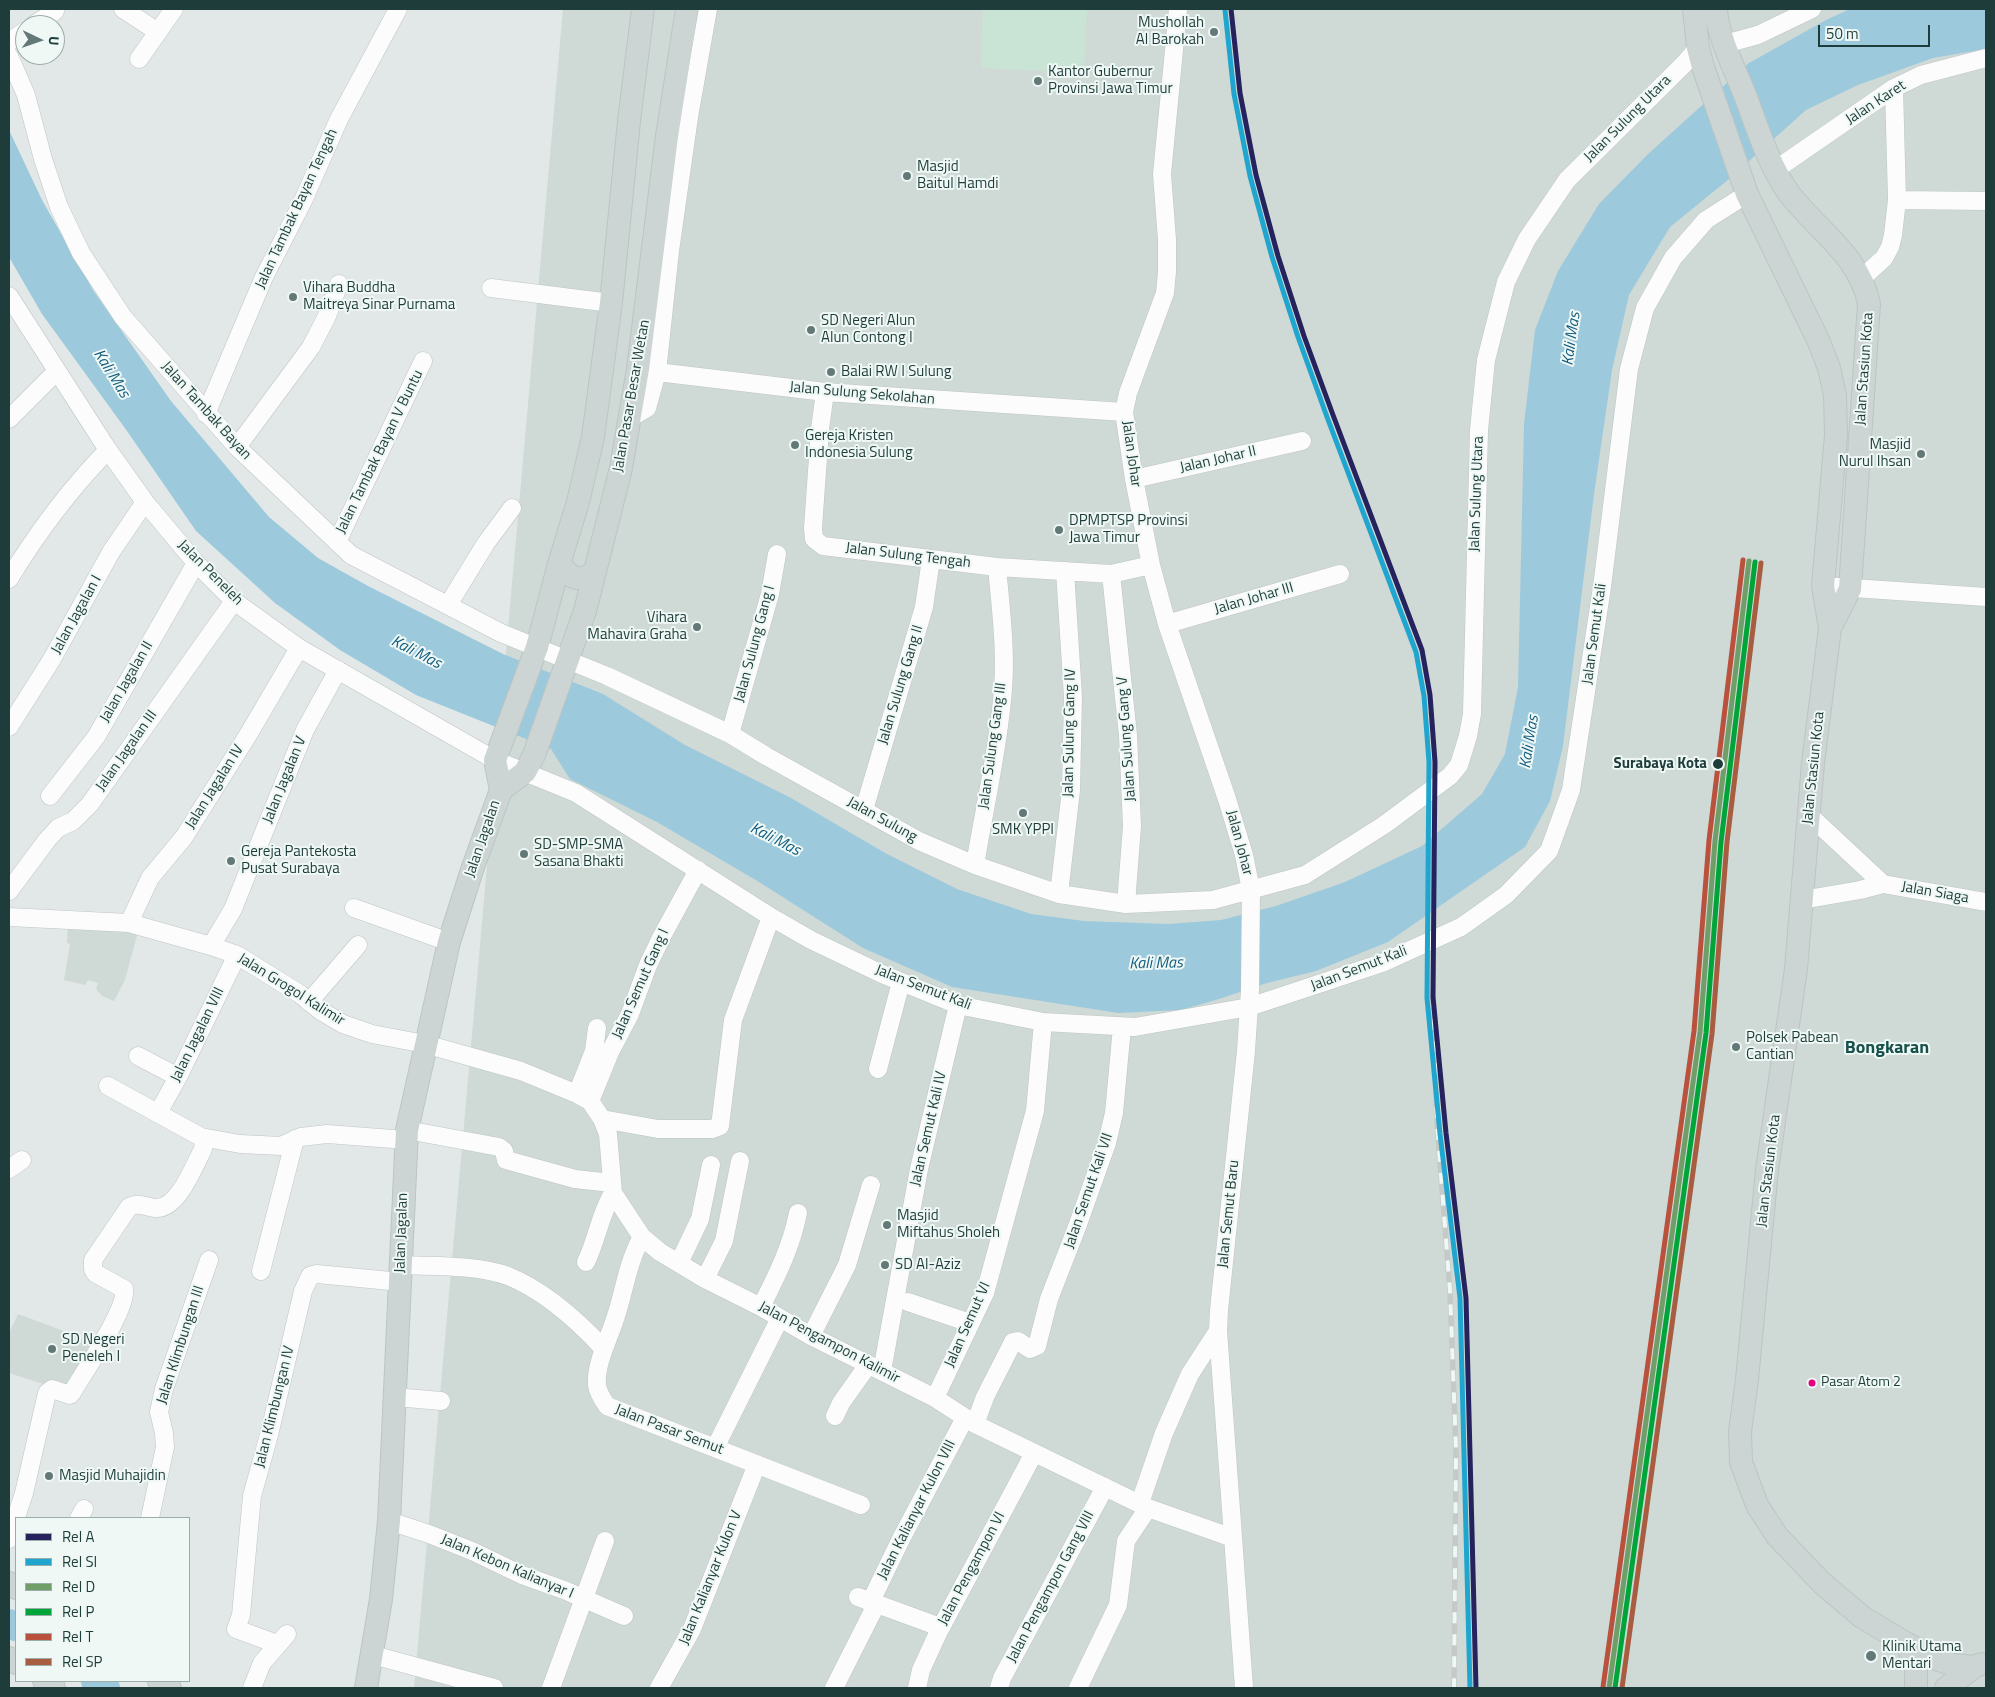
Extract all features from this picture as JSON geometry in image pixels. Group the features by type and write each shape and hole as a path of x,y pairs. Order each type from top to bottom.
{"main road":[{"name":"Jalan Pasar Besar Wetan","path":"495,760 535,655 559,564 578,502 593,437 611,303 629,122 643,9"},
{"name":"Jalan Pasar Besar Wetan","path":"529,764 585,611 621,468 671,177 688,9"},
{"name":"Jalan Stasiun Kota","path":"1694,9 1700,57 1744,184 1819,342 1829,368 1835,395 1836,435 1823,586 1830,628 1813,763 1796,969 1768,1170 1748,1370 1739,1439 1741,1462 1757,1505 1777,1536 1822,1583 1862,1617 1907,1644 1945,1662 1961,1678"},
{"name":"Jalan Stasiun Kota","path":"1716,9 1717,22 1727,50 1772,162 1799,206 1845,253 1862,278 1869,304 1869,328 1850,589 1830,628"},
{"path":"559,564 570,576 575,578 582,579 595,572"},
{"name":"Jalan Jagalan","path":"495,760 501,790"},
{"name":"Jalan Jagalan","path":"366,1688 373,1655 389,1521 406,1135 449,942 473,867 501,790 529,764"},
{"path":"1907,1644 1916,1668 1916,1688"}],"street":[{"path":"123,9 158,32"},
{"path":"139,59 174,9"},
{"name":"Jalan Tambak Bayan Tengah","path":"206,414 264,277 302,203 339,120 398,9"},
{"path":"630,418 648,408 657,372 670,251 671,177 708,9"},
{"name":"Jalan Johar","path":"1178,9 1162,174 1167,240 1165,293 1128,393 1124,412 1134,479 1151,565 1167,624 1227,799 1244,855 1251,890"},
{"path":"1727,50 1812,9"},
{"path":"49,15 55,11"},
{"name":"Jalan Tambak Bayan","path":"9,56 26,95 50,182 81,253 124,317 206,414 237,447 351,555 501,633 535,655"},
{"name":"Jalan Sulung Utara","path":"1251,890 1305,876 1391,819 1450,776 1458,765 1468,736 1472,714 1479,430 1489,346 1506,282 1527,239 1567,180 1684,64 1700,57"},
{"name":"Jalan Karet","path":"1772,162 1894,88 1921,75 1986,58"},
{"path":"1862,278 1884,258 1890,247 1897,200 1894,88"},
{"name":"Jalan Semut Kali","path":"495,760 529,764 811,940 901,982 958,1005 1044,1022 1135,1027 1248,1007 1382,963 1461,927 1506,895 1549,851 1571,790 1602,587 1629,369 1645,308 1673,258 1744,184"},
{"path":"1897,200 1986,201"},
{"path":"237,447 311,347 327,316 339,284"},
{"path":"491,288 611,303"},
{"name":"Jalan Peneleh","path":"9,296 108,450 145,502 196,563 234,601 299,648 495,760"},
{"name":"Jalan Tambak Bayan V Buntu","path":"337,542 423,361"},
{"path":"9,419 57,371"},
{"name":"Jalan Sulung Sekolahan","path":"657,372 825,392 1124,412"},
{"name":"Jalan Sulung Tengah","path":"825,392 813,528 814,539 823,546 997,567 1112,574 1151,565"},
{"name":"Jalan Johar II","path":"1134,479 1302,441"},
{"path":"9,579 30,542 90,468 108,450"},
{"name":"Jalan Jagalan I","path":"9,727 52,659 111,552 145,502"},
{"path":"448,605 486,543 512,508"},
{"name":"Jalan Sulung Gang I","path":"730,734 770,594 777,554"},
{"name":"Jalan Sulung Gang II","path":"864,810 924,607 931,559"},
{"name":"Jalan Jagalan II","path":"50,796 96,736 196,563"},
{"name":"Jalan Sulung Gang III","path":"975,865 993,772 1002,698 1003,629 997,567"},
{"name":"Jalan Sulung Gang IV","path":"1059,894 1071,790 1074,697 1065,571"},
{"name":"Jalan Sulung Gang V","path":"1112,574 1128,735 1132,808 1126,904"},
{"name":"Jalan Johar III","path":"1167,624 1340,574"},
{"path":"1823,586 1986,598"},
{"name":"Jalan Jagalan III","path":"9,891 46,840 58,828 73,821 90,804 234,601"},
{"name":"Jalan Jagalan IV","path":"129,923 150,878 184,837 248,735 299,648"},
{"name":"Jalan Sulung","path":"535,655 565,667 632,687 730,734 766,756 919,840 975,865 1059,894 1126,904 1213,900 1251,890"},
{"name":"Jalan Jagalan V","path":"212,946 233,909 305,730 338,670"},
{"name":"Jalan Siaga","path":"1809,815 1883,884"},
{"name":"Jalan Semut Gang I","path":"583,1097 630,1014 652,957 698,870"},
{"name":"Jalan Siaga","path":"1802,900 1883,884 1986,902"},
{"name":"Jalan Semut Baru","path":"1244,1688 1218,1331 1250,990 1251,890"},
{"path":"354,908 449,942"},
{"path":"602,1119 658,1128 712,1129 717,1127 721,1122 732,1020 771,916"},
{"name":"Jalan Grogol Kalimir","path":"9,917 129,923 212,946 237,955 300,994 343,1024 372,1034 425,1044"},
{"path":"309,1002 358,945"},
{"name":"Jalan Jagalan VIII","path":"158,1113 237,955"},
{"path":"878,1069 901,982"},
{"name":"Jalan Semut Kali IV","path":"875,1368 958,1005"},
{"name":"Jalan Semut VI","path":"935,1398 985,1293 1035,1110 1044,1022"},
{"name":"Jalan Semut Kali VII","path":"1033,1348 1037,1346 1049,1299 1078,1227 1107,1143 1114,1113 1122,1027"},
{"path":"425,1044 521,1071 583,1097 594,1051 597,1028"},
{"path":"138,1056 178,1076"},
{"path":"108,1086 201,1137 240,1144 281,1146 295,1138 328,1134 406,1135 499,1147 504,1152 506,1160 612,1188 594,1246 586,1262"},
{"name":"Jalan Pengampon Kalimir","path":"583,1097 602,1119 608,1134 612,1188 642,1237 660,1252 705,1279 761,1307 811,1336 935,1398 970,1421 1144,1506"},
{"path":"16,1517 24,1493 47,1393 52,1389 70,1395 72,1393 102,1345 124,1298 124,1289 95,1273 93,1260 129,1207 141,1204 156,1208 165,1207 183,1189 203,1149 204,1142 201,1137"},
{"path":"261,1272 295,1138"},
{"path":"705,1279 724,1241 740,1161"},
{"path":"679,1263 700,1219 711,1165"},
{"path":"811,1336 847,1265 872,1185"},
{"path":"761,1307 790,1246 798,1213"},
{"name":"Jalan Pasar Semut","path":"642,1237 635,1249 614,1322 603,1348 597,1385 601,1398 607,1406 861,1505"},
{"name":"Jalan Klimbungan III","path":"150,1517 164,1446 164,1433 159,1412 162,1398 209,1260"},
{"path":"400,1274 466,1268 506,1276 538,1290 583,1327 603,1348"},
{"name":"Jalan Klimbungan IV","path":"252,1688 262,1663 282,1639 236,1629 240,1616 252,1496 306,1282 310,1276 317,1274 400,1274"},
{"path":"908,1302 970,1323"},
{"path":"715,1448 780,1318"},
{"path":"1078,1688 1118,1605 1126,1541 1144,1506 1164,1433 1190,1374 1218,1331"},
{"name":"Jalan Kalianyar Kulon VIII","path":"834,1688 868,1601 901,1538 986,1397 1013,1342 1018,1341 1030,1349 1033,1348"},
{"path":"835,1416 841,1402 875,1368"},
{"path":"395,1396 441,1401"},
{"name":"Jalan Pengampon VI","path":"917,1688 921,1670 940,1627 1034,1453"},
{"name":"Jalan Kalianyar Kulon V","path":"659,1688 692,1629 756,1464"},
{"name":"Jalan Pengampon Gang VIII","path":"999,1688 1002,1678 1105,1487"},
{"path":"1144,1506 1233,1538"},
{"path":"9,1539 15,1521"},
{"name":"Jalan Kebon Kalianyar I","path":"389,1521 438,1537 522,1575 584,1598 624,1616"},
{"path":"550,1688 605,1541"},
{"path":"868,1601 940,1627"},
{"path":"373,1655 494,1688"}],"shaded area":[{"path":"563,9 1986,10 1986,1688 414,1688"},
{"path":"68,924 139,928 125,980 114,1001 102,996 96,989 98,983 88,980 85,985 64,980 70,944 67,943"},
{"name":"SD Negeri Peneleh I","path":"18,1314 96,1343 68,1392 9,1373 9,1333"}],"green space":[{"path":"983,9 1087,9 1084,73 981,68"}],"water":[{"name":"Kali Mas","path":"1850,9 1986,9 1986,49 1933,58 1858,85 1806,110 1729,179 1670,227 1629,295 1612,370 1594,494 1563,746 1550,801 1525,847 1388,942 1316,971 1267,983 1181,1010 1118,1013 952,987 863,948 759,882 657,822 570,779 551,749 416,695 340,650 275,603 196,531 127,431 42,314 9,257 9,130 42,200 93,290 171,401 269,517 318,558 368,586 503,654 603,694 685,745 791,798 887,854 957,889 1031,914 1084,921 1168,924 1221,920 1276,906 1345,882 1422,846 1482,794 1505,754 1518,687 1524,424 1535,330 1558,271 1599,204 1648,154 1749,63 1826,20"}],"waterway":[{"path":"9,1623 15,1626"},
{"path":"97,1682 106,1688"}],"railway":[{"path":"1433,997 1437,1124 1450,1291 1456,1450 1454,1688"}],"rail line":[{"name":"A","path":"1231,9 1240,93 1256,175 1278,256 1304,336 1422,650 1430,695 1435,762 1433,997 1446,1133 1466,1298 1476,1688"},
{"name":"SI","path":"1225,10 1234,94 1250,176 1272,257 1327,417 1416,652 1424,696 1429,762 1427,998 1440,1134 1460,1298 1470,1688"},
{"name":"T","path":"1603,1687 1694,1031 1709,840 1743,560"},
{"name":"D","path":"1609,1688 1700,1032 1715,841 1749,561"},
{"name":"P","path":"1615,1688 1706,1033 1721,842 1755,562"},
{"name":"SP","path":"1622,1688 1712,1034 1727,842 1761,563"}],"place":[{"name":"Mushollah Al Barokah","path":"1214,32"},
{"name":"Kantor Gubernur Provinsi Jawa Timur","path":"1038,81"},
{"name":"Masjid Baitul Hamdi","path":"907,176"},
{"name":"Vihara Buddha Maitreya Sinar Purnama","path":"293,297"},
{"name":"SD Negeri Alun Alun Contong I","path":"811,330"},
{"name":"Balai RW I Sulung","path":"831,372"},
{"name":"Gereja Kristen Indonesia Sulung","path":"795,445"},
{"name":"Masjid Nurul Ihsan","path":"1921,454"},
{"name":"DPMPTSP Provinsi Jawa Timur","path":"1059,530"},
{"name":"Vihara Mahavira Graha","path":"697,627"},
{"name":"Surabaya Kota","path":"1718,764"},
{"name":"SMK YPPI","path":"1023,813"},
{"name":"SD-SMP-SMA Sasana Bhakti","path":"524,854"},
{"name":"Gereja Pantekosta Pusat Surabaya","path":"231,861"},
{"name":"Polsek Pabean Cantian","path":"1736,1047"},
{"name":"Masjid Miftahus Sholeh","path":"887,1225"},
{"name":"SD Al-Aziz","path":"885,1265"},
{"name":"SD Negeri Peneleh I","path":"52,1349"},
{"name":"Pasar Atom 2","path":"1812,1383"},
{"name":"Masjid Muhajidin","path":"49,1476"},
{"name":"Klinik Utama Mentari","path":"1871,1656"}],"district":[{"name":"Bongkaran","path":"1887,1049"}]}
